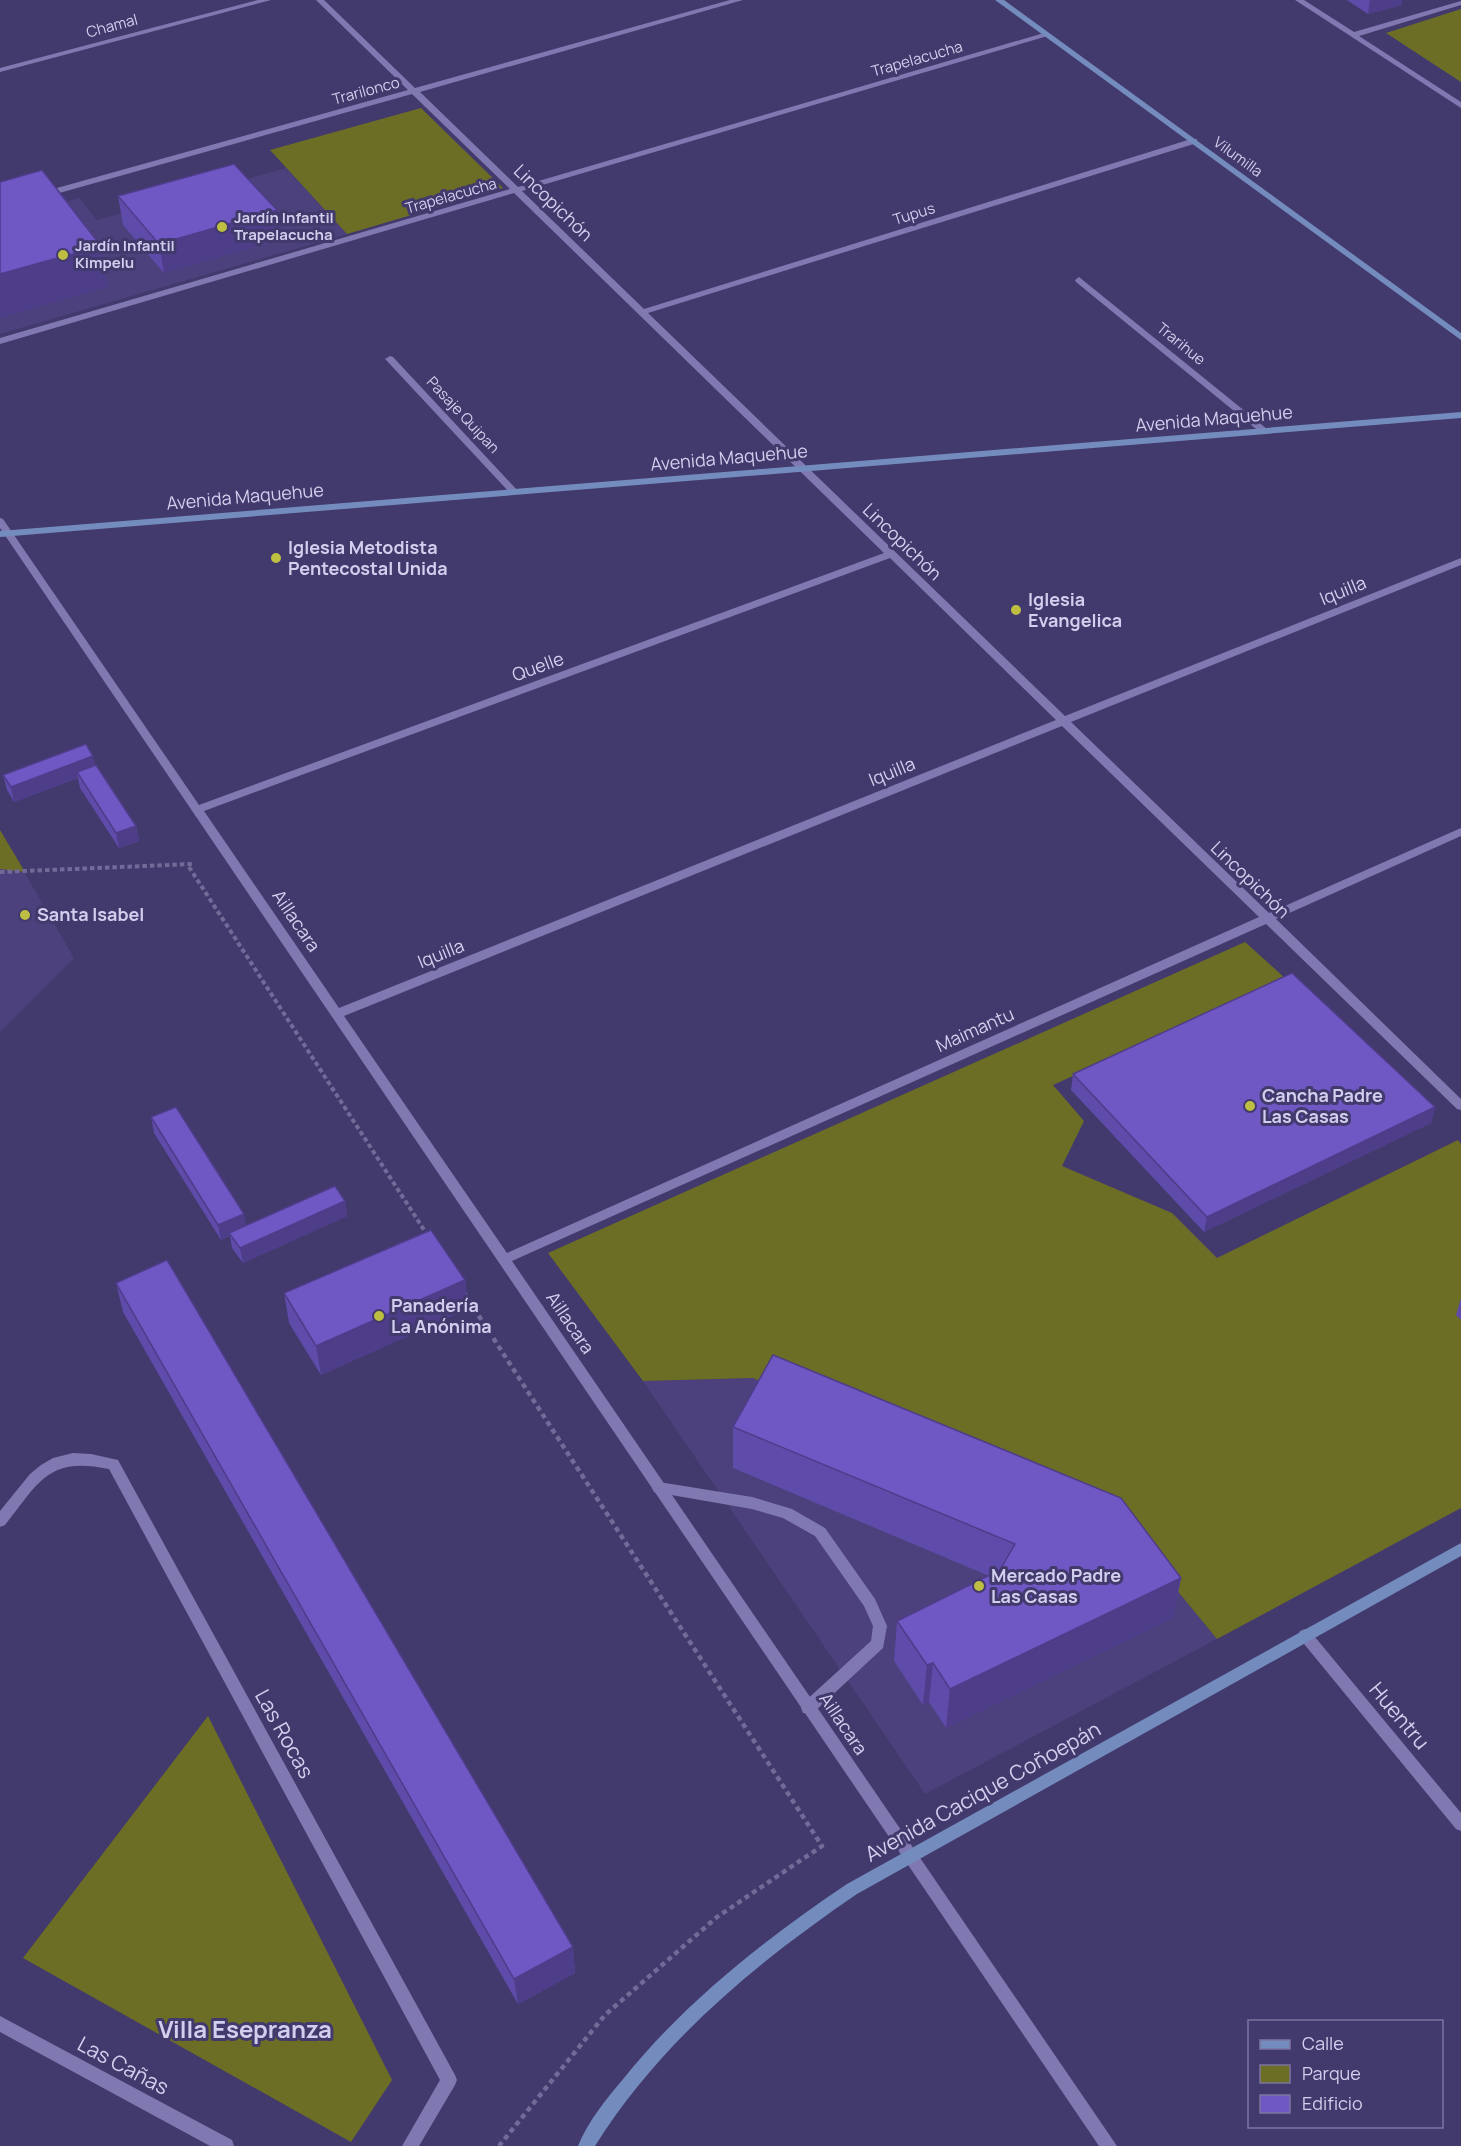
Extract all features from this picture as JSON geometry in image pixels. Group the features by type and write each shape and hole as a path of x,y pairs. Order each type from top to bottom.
{"street":[{"name":"Chamal","path":"0,69 267,0"},
{"name":"Lincopichón","path":"320,0 1461,1106"},
{"name":"Trarilonco","path":"35,197 739,0"},
{"name":"Vilumilla","path":"999,0 1461,337"},
{"path":"1299,0 1461,106"},
{"path":"1353,36 1461,3"},
{"name":"Trapelacucha","path":"0,341 1047,35"},
{"name":"Tupus","path":"642,312 1194,141"},
{"name":"Trarihue","path":"1078,280 1264,431"},
{"name":"Pasaje Quipan","path":"390,359 514,492"},
{"name":"Avenida Maquehue","path":"4,533 1461,415"},
{"name":"Aillacara","path":"0,521 4,533 232,862 1109,2146"},
{"name":"Quelle","path":"196,810 891,554"},
{"name":"Iquilla","path":"336,1014 1461,561"},
{"name":"Maimantu","path":"503,1260 1461,832"},
{"name":"Las Rocas","path":"0,1521 47,1465 68,1459 91,1458 113,1464 449,2080 410,2146"},
{"path":"659,1488 752,1503 795,1518 820,1532 870,1603 880,1626 878,1644 808,1708"},
{"name":"Avenida Cacique Coñoepán","path":"586,2146 618,2096 678,2027 743,1968 796,1926 852,1889 1461,1549"},
{"name":"Huentru","path":"1305,1635 1461,1824"},
{"name":"Las Cañas","path":"0,2024 226,2146"}],"path":[{"path":"181,854 434,1245"},
{"path":"0,872 232,862"},
{"path":"459,1285 822,1846 717,1917 604,2015 499,2146"}],"shaded area":[{"path":"286,168 347,234 0,334 0,221 79,198 97,220"},
{"name":"Santa Isabel","path":"0,830 74,958 0,1032"},
{"name":"Mercado Padre Las Casas","path":"753,1378 1129,1532 1217,1639 925,1794 643,1381"}],"green space":[{"path":"1461,9 1461,82 1386,33"},
{"path":"421,108 503,188 347,234 270,150"},
{"path":"0,830 25,872 0,869"},
{"path":"1245,942 1286,979 1053,1085 1084,1121 1062,1166 1172,1213 1217,1258 1458,1140 1461,1144 1461,1508 1217,1639 1129,1532 753,1378 643,1381 548,1253"},
{"path":"208,1716 392,2080 351,2142 23,1958"}],"building":[{"path":"234,164 277,210 159,244 118,196"},
{"path":"42,170 101,246 0,274 0,182"},
{"path":"86,744 93,756 11,787 3,775"},
{"path":"96,765 136,826 116,833 77,772"},
{"name":"Cancha Padre Las Casas","path":"1292,973 1435,1107 1207,1217 1073,1074"},
{"path":"176,1107 244,1214 218,1225 151,1117"},
{"path":"335,1186 345,1201 240,1248 229,1233"},
{"path":"431,1230 465,1280 316,1346 284,1293"},
{"path":"167,1260 573,1947 514,1979 116,1283"},
{"path":"773,1355 1121,1498 1181,1578 950,1689 933,1663 927,1665 897,1621 1000,1570 1015,1544 733,1427"}],"place":[{"name":"Jardín Infantil Trapelacucha","path":"222,227"},
{"name":"Jardín Infantil Kimpelu","path":"63,255"},
{"name":"Iglesia Metodista Pentecostal Unida","path":"276,558"},
{"name":"Iglesia Evangelica","path":"1016,610"},
{"name":"Santa Isabel","path":"25,915"},
{"name":"Cancha Padre Las Casas","path":"1250,1106"},
{"name":"Panadería La Anónima","path":"379,1316"},
{"name":"Mercado Padre Las Casas","path":"979,1586"}],"district":[{"name":"Villa Esepranza","path":"245,2030"}]}
